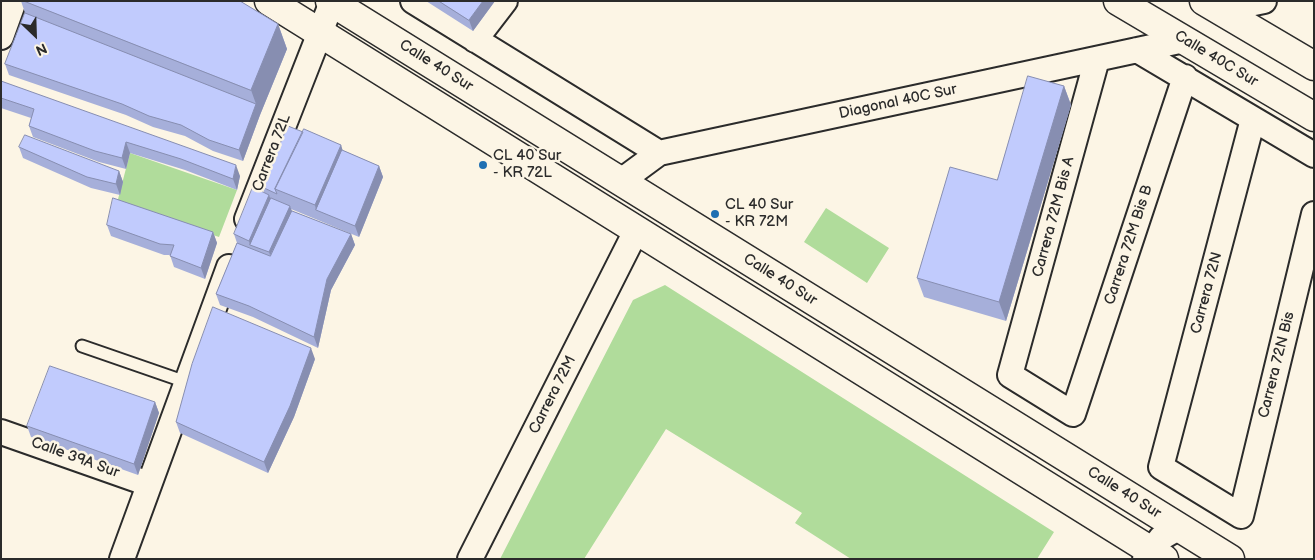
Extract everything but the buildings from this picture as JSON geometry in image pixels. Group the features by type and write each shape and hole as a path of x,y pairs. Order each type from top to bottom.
{"street":[{"path":"1,37 14,1"},
{"path":"269,1 1153,556"},
{"path":"413,1 659,153"},
{"path":"475,40 505,1"},
{"name":"Calle 40C Sur","path":"1118,1 1314,117"},
{"path":"1212,6 1264,1"},
{"name":"Carrera 72L","path":"122,559 186,382 331,2"},
{"name":"Calle 40 Sur","path":"331,2 1230,559"},
{"path":"1212,6 1314,66"},
{"name":"Diagonal 40C Sur","path":"621,181 659,153 1184,40"},
{"path":"1136,50 1314,155"},
{"name":"Carrera 72M Bis A","path":"1073,414 1010,375 1098,59"},
{"name":"Carrera 72M Bis B","path":"1073,414 1185,78"},
{"name":"Carrera 72N","path":"1241,516 1161,467 1253,119"},
{"name":"Carrera 72N Bis","path":"1241,516 1314,214"},
{"name":"Carrera 72M","path":"470,559 636,231"},
{"name":"Calle 39A Sur","path":"1,432 149,484"},
{"path":"1150,509 1154,532 1153,556"},
{"path":"1153,556 1161,538 1178,528"}],"lane":[{"path":"82,346 186,382"}],"green space":[{"path":"130,153 237,190 219,237 117,203"},
{"path":"826,208 889,248 867,283 804,242"},
{"path":"665,285 1054,532 1037,559 851,559 795,523 802,513 666,429 584,559 500,559 633,300"}],"place":[{"name":"CL 40 Sur - KR 72L","path":"483,165"},
{"name":"CL 40 Sur - KR 72M","path":"715,214"}]}
